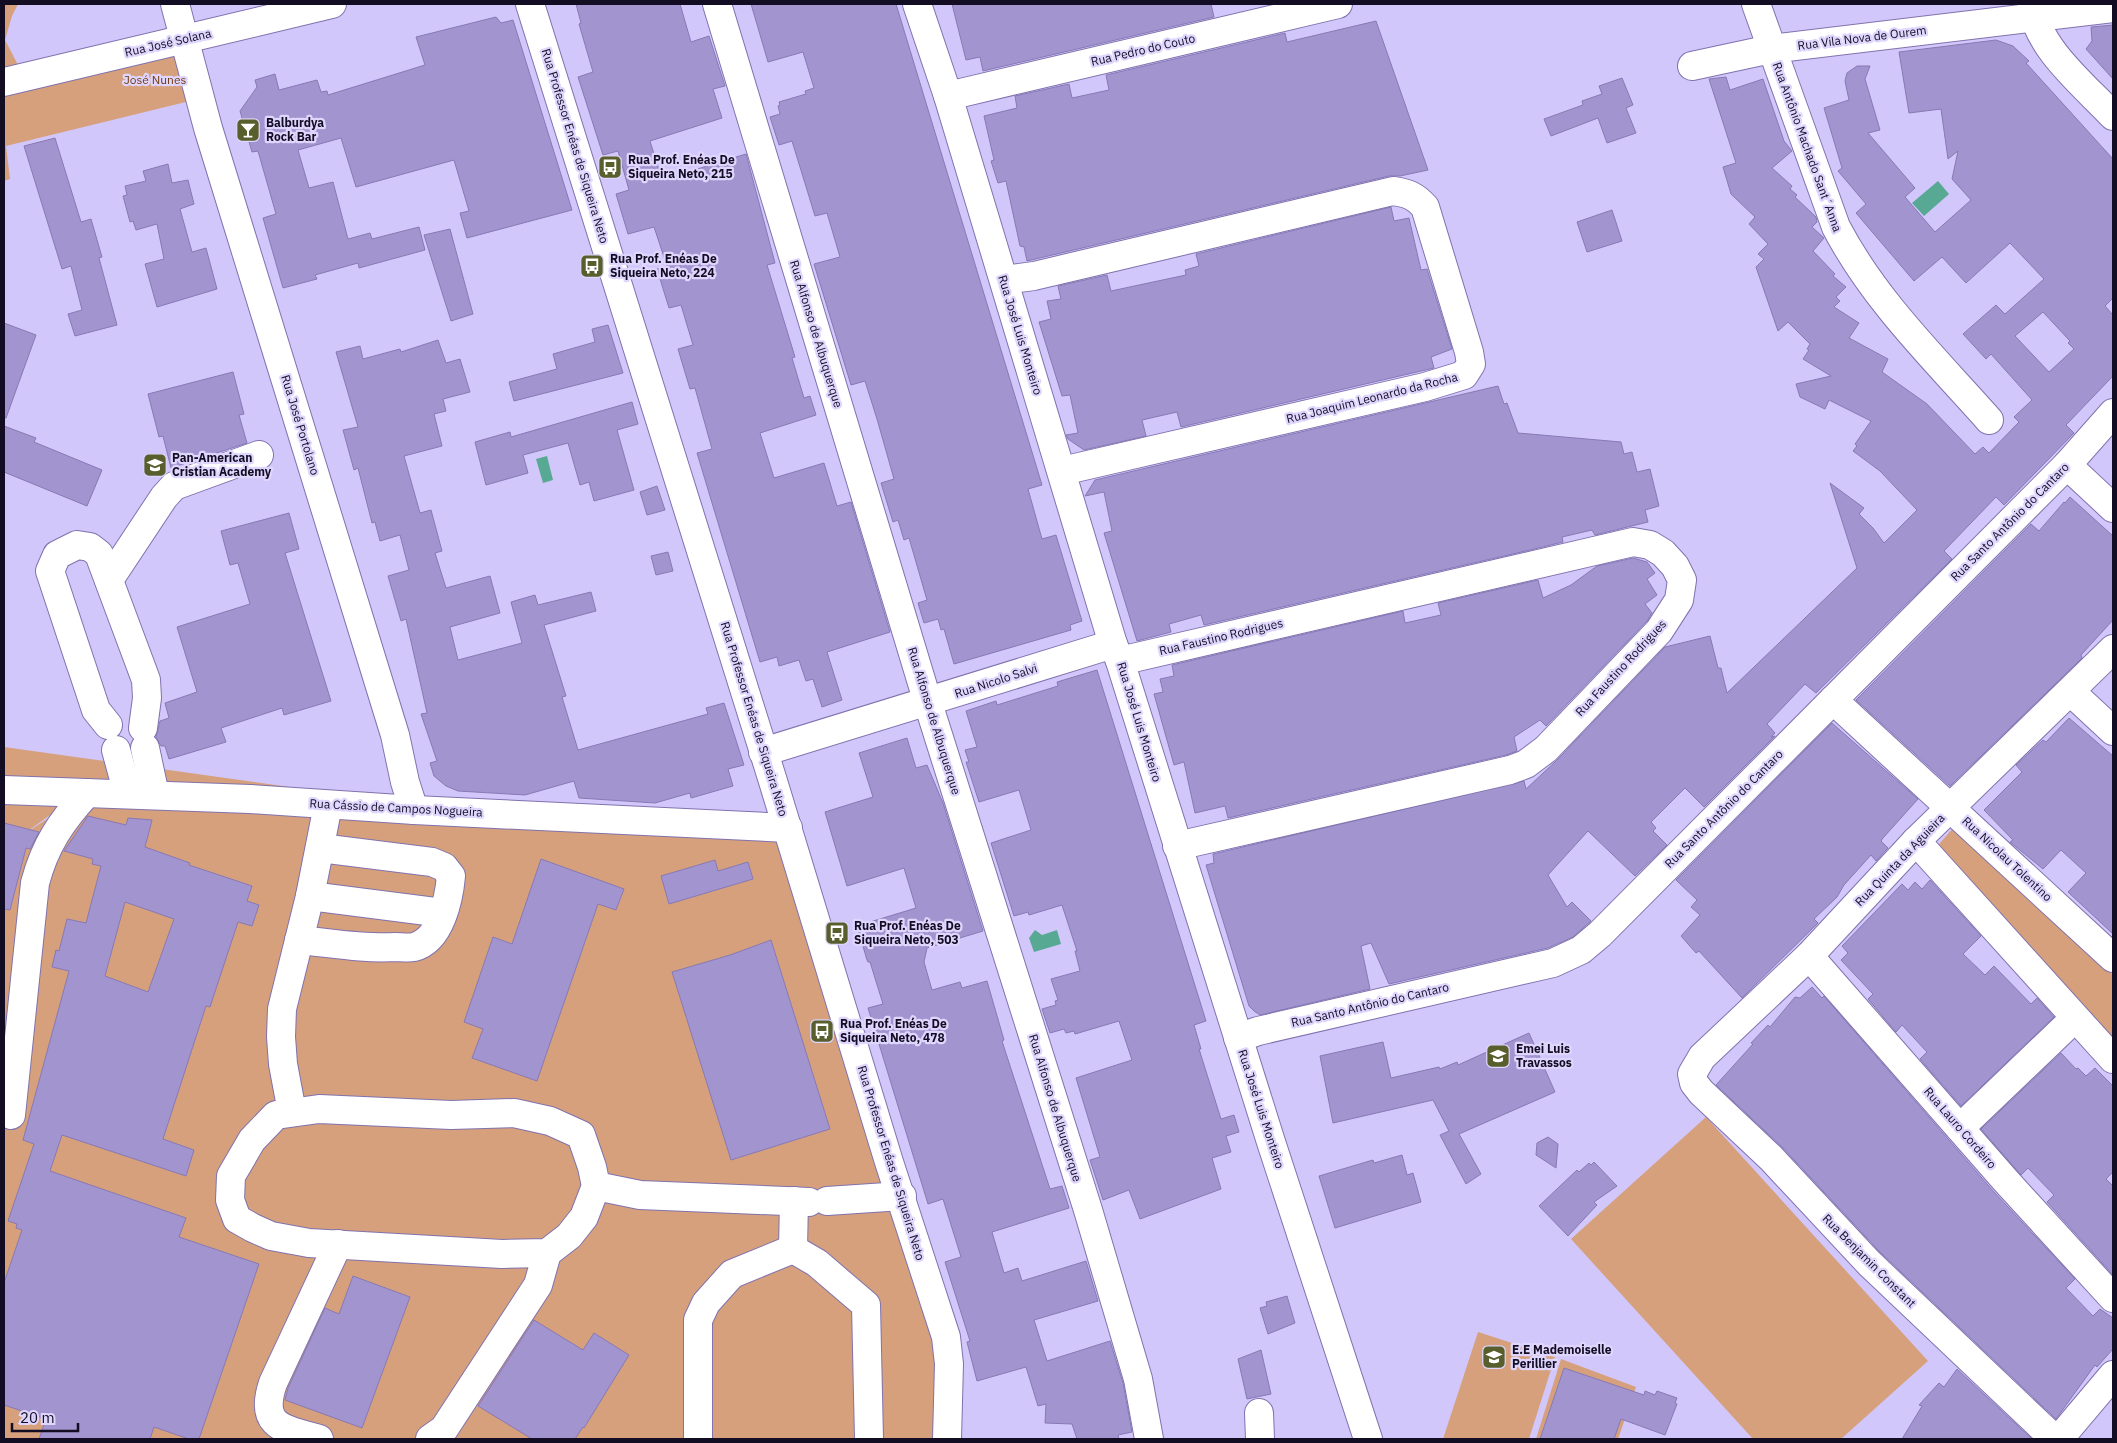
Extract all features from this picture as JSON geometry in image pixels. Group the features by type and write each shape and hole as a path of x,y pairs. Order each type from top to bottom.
{"street":[{"name":"Rua José Portolano","path":"175,4 205,119 392,726 404,782 414,810"},
{"name":"Rua José Solana","path":"4,82 332,4"},
{"name":"Rua Professor Enéas de Siqueira Neto","path":"530,4 788,828 889,1162 902,1196 946,1336 950,1364 947,1439"},
{"name":"Rua Alfonso de Albuquerque","path":"717,4 928,702 1088,1210 1138,1379 1149,1439"},
{"name":"Rua José Luis Monteiro","path":"917,4 948,96 1177,846 1368,1439"},
{"name":"Rua Pedro do Couto","path":"948,96 1338,4"},
{"name":"Rua Antônio Machado Sant´Anna","path":"1756,4 1836,227 1844,244 1890,308 1989,420"},
{"name":"Rua Vila Nova de Ourem","path":"1692,66 1772,49 2033,10 2113,8"},
{"path":"2033,10 2041,36 2053,53 2113,116"},
{"name":"Rua Joaquim Leonardo da Rocha","path":"1004,280 1034,276 1393,191 1416,197 1425,207 1428,216 1469,352 1470,368 1464,375 1425,387 1062,471"},
{"name":"Rua Santo Antônio do Cantaro","path":"1238,1038 1258,1031 1553,963 1571,956 1600,934 2067,465 2113,413"},
{"path":"109,580 164,497 174,486 260,456"},
{"path":"2067,465 2113,508"},
{"name":"Rua Faustino Rodrigues","path":"1117,653 1632,542 1650,545 1663,553 1675,566 1682,580 1679,600 1659,631 1546,749 1526,764 1510,770 1434,788 1177,846"},
{"path":"77,545 90,546 99,554 146,680 142,795 110,732 96,710 50,571 56,555 77,545"},
{"name":"Rua Quinta da Aguieira","path":"1692,1074 1702,1057 1808,956 1916,841 2113,649"},
{"name":"Rua Nicolo Salvi","path":"764,752 928,702 1117,653"},
{"path":"2071,692 2113,731"},
{"name":"Rua Nicolau Tolentino","path":"1833,700 2113,958"},
{"path":"110,732 144,732"},
{"name":"Rua Cássio de Campos Nogueira","path":"4,790 250,799 414,810 788,828"},
{"path":"11,1115 35,883 48,844 65,817 86,793"},
{"path":"292,1112 283,1064 281,1037 282,1008 310,896 328,805"},
{"path":"1916,841 2113,1059"},
{"path":"299,940 384,948 415,947 429,938 438,926 450,890 451,876 444,867 432,862 320,848"},
{"path":"310,896 442,913"},
{"name":"Rua Lauro Cordeiro","path":"1808,956 2113,1298"},
{"path":"1960,1128 2075,1018"},
{"name":"Rua Benjamin Constant","path":"1692,1074 1694,1083 1701,1092 1771,1158 1869,1263 2032,1418 2058,1439"},
{"path":"319,1109 450,1115 514,1113 550,1120 581,1135 592,1167 596,1186 584,1217 569,1236 547,1253 502,1254 309,1243 265,1234 237,1219 230,1200 231,1176 252,1140 276,1115 292,1112 319,1109"},
{"path":"596,1186 640,1195 810,1202 902,1196"},
{"path":"698,1439 698,1320 706,1303 732,1274 794,1249 810,1202"},
{"path":"319,1439 285,1429 268,1412 267,1400 273,1383 338,1244"},
{"path":"794,1249 817,1264 866,1305 869,1439"},
{"path":"430,1439 444,1429 538,1285 547,1253"},
{"path":"2058,1439 2113,1374"},
{"path":"1259,1412 1260,1439"}],"green space":[{"path":"4,4 18,4 12,16 5,40 18,65 4,69"},
{"name":"José Nunes","path":"182,43 194,100 6,146 10,179 4,181 4,87"},
{"path":"4,747 333,793 4,787"},
{"path":"4,793 78,795 21,836 87,793 780,836 922,1261 947,1439 4,1439"},
{"path":"1954,827 2113,975 2113,1041 1933,851"},
{"path":"1706,1117 1928,1361 1841,1439 1753,1439 1571,1239"},
{"path":"1478,1332 1555,1357 1529,1439 1443,1439"},
{"path":"1561,1359 1636,1387 1618,1439 1536,1439"}],"shaded area":[{"path":"1938,181 1949,194 1924,216 1912,203"},
{"path":"547,456 553,480 543,483 536,459"},
{"path":"1035,930 1042,935 1057,930 1061,944 1034,952 1029,938"}],"building":[{"path":"576,4 680,4 691,42 709,36 725,86 713,89 722,118 650,141 662,180 746,154 775,263 767,265 795,357 792,358 804,398 810,396 816,415 760,433 774,478 824,463 837,506 851,502 890,632 827,652 842,700 822,707 813,679 806,681 799,660 779,666 777,657 760,662 697,453 712,449 695,388 690,389 678,349 693,345 681,305 669,308 657,269 667,266 654,227 628,234 616,194 629,190 618,151 603,155 578,77 593,72 579,24 581,23"},
{"path":"751,4 896,4 1042,485 1028,489 1042,539 1056,535 1082,621 1070,625 1071,630 954,664 944,629 941,630 938,619 924,623 918,603 927,600 909,538 904,540 898,520 893,522 881,483 894,479 877,419 865,381 851,385 814,264 840,257 827,213 815,216 792,141 779,145 770,117 780,114 779,102 806,94 805,91 814,88 803,52 768,62"},
{"path":"952,4 1211,4 1214,17 983,71 980,57 966,60"},
{"path":"496,17 501,23 513,20 572,210 467,238 460,213 469,211 454,160 356,187 341,138 298,150 309,188 333,182 348,239 370,233 372,239 419,227 425,250 359,268 358,263 315,275 317,279 283,288 263,218 276,214 258,151 252,152 240,111 257,87 255,80 275,74 279,90 317,80 321,92 327,91 328,95 425,65 416,37"},
{"path":"1376,21 1428,170 1400,176 1389,176 1027,261 1024,247 1020,246 1006,181 998,183 991,161 994,160 984,116 1017,108 1015,96 1069,84 1072,98 1109,90 1106,75 1285,33 1287,42"},
{"path":"2113,25 2113,79 2086,49 2092,41 2091,27"},
{"path":"1996,40 2013,46 2029,61 2026,63 2113,159 2113,298 2105,306 2113,315 2113,376 2066,425 2074,433 2004,505 1996,497 1944,551 1952,559 1816,693 1805,684 1767,724 1775,733 1771,737 1775,736 1704,807 1685,788 1651,822 1656,828 1653,831 1667,845 1635,876 1588,831 1548,875 1567,907 1572,902 1591,921 1573,937 1548,948 1389,984 1371,943 1361,946 1370,989 1260,1015 1254,1011 1249,1006 1206,865 1214,863 1213,854 1524,781 1526,789 1557,760 1665,647 1710,636 1727,693 1857,568 1830,483 1864,508 1859,514 1884,543 1917,510 1880,471 1853,451 1857,446 1855,444 1871,421 1829,400 1825,409 1800,397 1796,384 1831,376 1803,359 1809,350 1807,349 1810,344 1788,322 1778,331 1756,267 1764,259 1758,254 1768,244 1749,224 1755,217 1731,194 1723,167 1736,163 1709,79 1726,77 1730,90 1763,79 1784,141 1792,151 1772,168 1792,186 1790,189 1797,195 1795,197 1816,217 1817,222 1812,227 1824,238 1813,251 1835,274 1833,276 1846,287 1836,297 1840,301 1834,307 1859,323 1849,338 1888,359 1882,372 1927,404 1975,454 1983,447 1989,453 2019,422 2014,417 2032,400 1991,354 1986,359 1963,334 1996,305 2005,314 2044,279 2010,243 1966,283 1942,257 1914,281 1856,213 1866,204 1838,171 1842,168 1824,108 1849,100 1845,81 1847,73 1857,66 1870,66 1865,79 1880,130 1868,133 1915,188 1905,197 1935,232 1971,200 1952,179 1958,151 1948,159 1941,109 1909,113 1899,52","holes":["2043,312 2070,341 2068,343 2074,349 2049,372 2015,336"]},
{"path":"1622,78 1633,105 1626,108 1636,133 1607,143 1598,118 1551,136 1544,119 1583,105 1582,101 1602,94 1599,86"},
{"path":"55,138 81,222 91,219 102,257 99,258 117,325 75,336 68,314 82,310 71,266 62,269 24,146"},
{"path":"168,164 172,183 188,180 194,204 180,209 192,252 206,248 217,289 157,307 145,264 164,259 157,224 136,230 133,221 130,222 123,196 127,195 125,186 146,181 143,171"},
{"path":"1391,207 1394,221 1409,218 1421,270 1427,269 1452,349 1431,357 1434,368 1181,427 1177,412 1142,420 1146,436 1084,450 1068,439 1066,435 1078,433 1070,395 1062,396 1039,322 1051,319 1047,301 1061,299 1058,286 1107,275 1111,291 1186,275 1185,270 1199,266 1196,254"},
{"path":"1612,210 1622,241 1587,252 1577,222"},
{"path":"450,229 473,314 451,321 424,235"},
{"path":"4,323 36,335 6,418 4,418"},
{"path":"608,325 623,373 514,401 509,382 557,369 553,354 595,342 592,329"},
{"path":"438,340 446,363 460,359 470,392 443,399 446,411 434,414 442,446 404,456 420,513 431,510 442,551 435,553 446,588 490,576 500,613 450,627 458,660 522,643 511,602 535,595 538,605 591,592 596,611 544,625 566,696 562,697 578,750 708,714 706,708 724,703 744,765 728,769 733,786 691,798 690,793 655,803 579,798 574,781 525,795 458,791 446,786 434,776 430,763 437,761 421,714 427,713 406,619 401,621 388,576 409,570 400,535 380,541 375,522 372,523 358,468 354,470 343,430 358,427 336,352 360,346 363,359 400,349 401,352"},
{"path":"233,372 244,414 239,415 247,443 171,468 163,436 159,437 148,394"},
{"path":"1498,386 1504,404 1507,403 1518,433 1621,442 1624,454 1632,452 1637,472 1650,469 1659,506 1645,510 1648,522 1595,535 1592,530 1562,537 1563,542 1204,625 1201,615 1169,624 1171,632 1137,641 1104,533 1112,531 1104,492 1085,496 1095,480"},
{"path":"632,402 638,424 617,430 634,490 594,501 589,482 580,485 568,443 523,455 528,473 486,485 475,442 510,432 511,437"},
{"path":"4,426 36,438 34,442 102,470 87,506 4,472"},
{"path":"657,486 665,510 647,515 640,492"},
{"path":"2070,497 2113,536 2113,620 2081,655 2082,658 1950,786 1856,700 2031,524 2039,531"},
{"path":"289,513 299,549 285,553 331,701 284,715 282,708 221,728 226,742 169,759 165,746 161,746 156,737 160,721 169,718 165,703 197,692 177,627 250,604 238,563 230,565 221,531"},
{"path":"668,552 673,571 656,575 651,556"},
{"path":"1633,558 1647,562 1655,573 1647,579 1657,595 1645,604 1652,613 1647,621 1546,726 1540,720 1514,737 1517,751 1228,818 1225,806 1195,813 1184,762 1174,765 1154,694 1163,692 1160,679 1174,676 1172,665 1403,611 1405,623 1441,615 1438,603 1538,580 1543,598 1571,585 1597,566"},
{"path":"1097,670 1206,1021 1194,1025 1201,1049 1199,1049 1221,1119 1234,1115 1239,1132 1226,1136 1231,1152 1212,1158 1221,1189 1140,1219 1129,1190 1103,1200 1090,1160 1100,1157 1076,1078 1132,1060 1119,1021 1075,1034 1074,1031 1066,1033 1064,1029 1050,1033 1042,1009 1056,1005 1055,1001 1058,1000 1051,979 1080,971 1075,951 1077,951 1062,905 1029,915 1028,912 1014,916 991,843 1031,830 1019,790 979,802 966,762 969,762 965,750 977,747 966,711 996,701 997,705 1058,686 1057,682"},
{"path":"2069,718 2113,756 2113,934 2068,892 2086,873 2061,850 2043,869 2010,842 2013,840 1984,810 2022,772 2016,765 2043,740 2046,742"},
{"path":"1832,723 1918,799 1881,841 1888,848 1876,861 1871,855 1844,885 1837,897 1814,919 1818,923 1742,998 1699,951 1696,953 1681,936 1700,915 1691,907 1697,900 1676,880"},
{"path":"907,738 916,768 927,765 943,803 983,931 927,948 924,962 932,990 960,982 962,988 987,981 1004,1040 1002,1041 1050,1189 1062,1186 1069,1208 992,1232 1004,1273 1018,1268 1022,1281 1086,1261 1098,1301 1034,1320 1047,1361 1110,1341 1123,1383 1132,1432 1118,1435 1119,1439 1077,1439 1072,1424 1045,1423 1046,1404 1038,1406 1026,1367 977,1381 967,1342 970,1341 945,1262 961,1257 943,1199 928,1204 868,1008 883,1004 857,926 916,908 904,868 847,886 825,812 873,797 859,753"},
{"path":"88,816 126,825 128,818 152,820 145,847 190,863 189,865 252,886 247,901 259,905 252,926 238,922 210,1007 206,1006 163,1139 194,1150 186,1176 62,1135 50,1171 186,1218 179,1237 259,1264 199,1439 189,1439 154,1427 150,1439 39,1439 46,1419 4,1405 4,1283 22,1230 16,1228 17,1224 8,1221 34,1144 23,1140 69,971 52,967 56,950 59,951 67,919 86,923 101,866 92,864 93,859 64,851","holes":["125,902 174,919 148,992 105,976"]},
{"path":"4,823 39,832 30,849 26,848 10,910 4,909"},
{"path":"541,859 624,889 616,910 598,904 537,1081 472,1058 483,1029 464,1022 493,937 512,944"},
{"path":"715,860 718,871 748,862 753,879 669,904 661,876"},
{"path":"1930,880 1981,936 1963,954 1985,975 1994,966 2031,1004 2037,998 2054,1017 1961,1106 1920,1059 1927,1052 1902,1025 1896,1032 1868,999 1873,994 1841,960 1848,953 1842,946 1902,884 1908,890 1915,882 1922,889"},
{"path":"771,940 830,1129 731,1160 672,972 730,955"},
{"path":"1812,987 1822,998 1824,996 1994,1192 2075,1279 2066,1288 2093,1316 2100,1309 2113,1318 2113,1349 2097,1367 2095,1365 2056,1419 1880,1252 1782,1147 1716,1085 1753,1044 1751,1043 1768,1025 1770,1027 1795,997 1800,998"},
{"path":"1529,1033 1555,1092 1459,1134 1481,1174 1466,1184 1440,1135 1449,1131 1433,1100 1333,1123 1320,1056 1383,1042 1391,1078 1439,1067 1440,1069 1457,1062 1458,1065"},
{"path":"2061,1053 2076,1069 2078,1068 2086,1076 2095,1068 2113,1086 2113,1172 2106,1179 2113,1186 2113,1275 2047,1202 2054,1195 2028,1168 2021,1175 1981,1129"},
{"path":"1548,1137 1558,1144 1556,1168 1536,1155 1537,1143"},
{"path":"1402,1155 1407,1175 1413,1173 1421,1202 1335,1228 1319,1176 1373,1160 1374,1163"},
{"path":"1594,1162 1617,1186 1594,1202 1597,1205 1568,1236 1539,1206 1577,1170 1579,1172 1589,1163 1591,1165"},
{"path":"353,1276 410,1297 362,1428 285,1400 288,1388 325,1308 339,1314"},
{"path":"1287,1296 1295,1323 1268,1334 1260,1308 1267,1306 1266,1302"},
{"path":"534,1320 583,1350 594,1333 629,1355 584,1428 575,1439 532,1439 478,1406"},
{"path":"1261,1350 1271,1394 1247,1399 1238,1359"},
{"path":"1564,1368 1644,1395 1645,1391 1655,1395 1657,1391 1677,1398 1675,1403 1677,1404 1665,1435 1621,1419 1614,1439 1540,1439"},
{"path":"1957,1369 2032,1439 1902,1439 1922,1406 1919,1405 1939,1383 1944,1387"}],"place":[{"name":"Balburdya Rock Bar","path":"248,130"},
{"name":"Rua Prof. Enéas De Siqueira Neto, 215","path":"610,167"},
{"name":"Rua Prof. Enéas De Siqueira Neto, 224","path":"592,266"},
{"name":"Pan-American Cristian Academy","path":"155,465"},
{"name":"Rua Prof. Enéas De Siqueira Neto, 503","path":"837,933"},
{"name":"Rua Prof. Enéas De Siqueira Neto, 478","path":"822,1031"},
{"name":"Emei Luis Travassos","path":"1498,1056"},
{"name":"E.E Mademoiselle Perillier","path":"1494,1357"}]}
